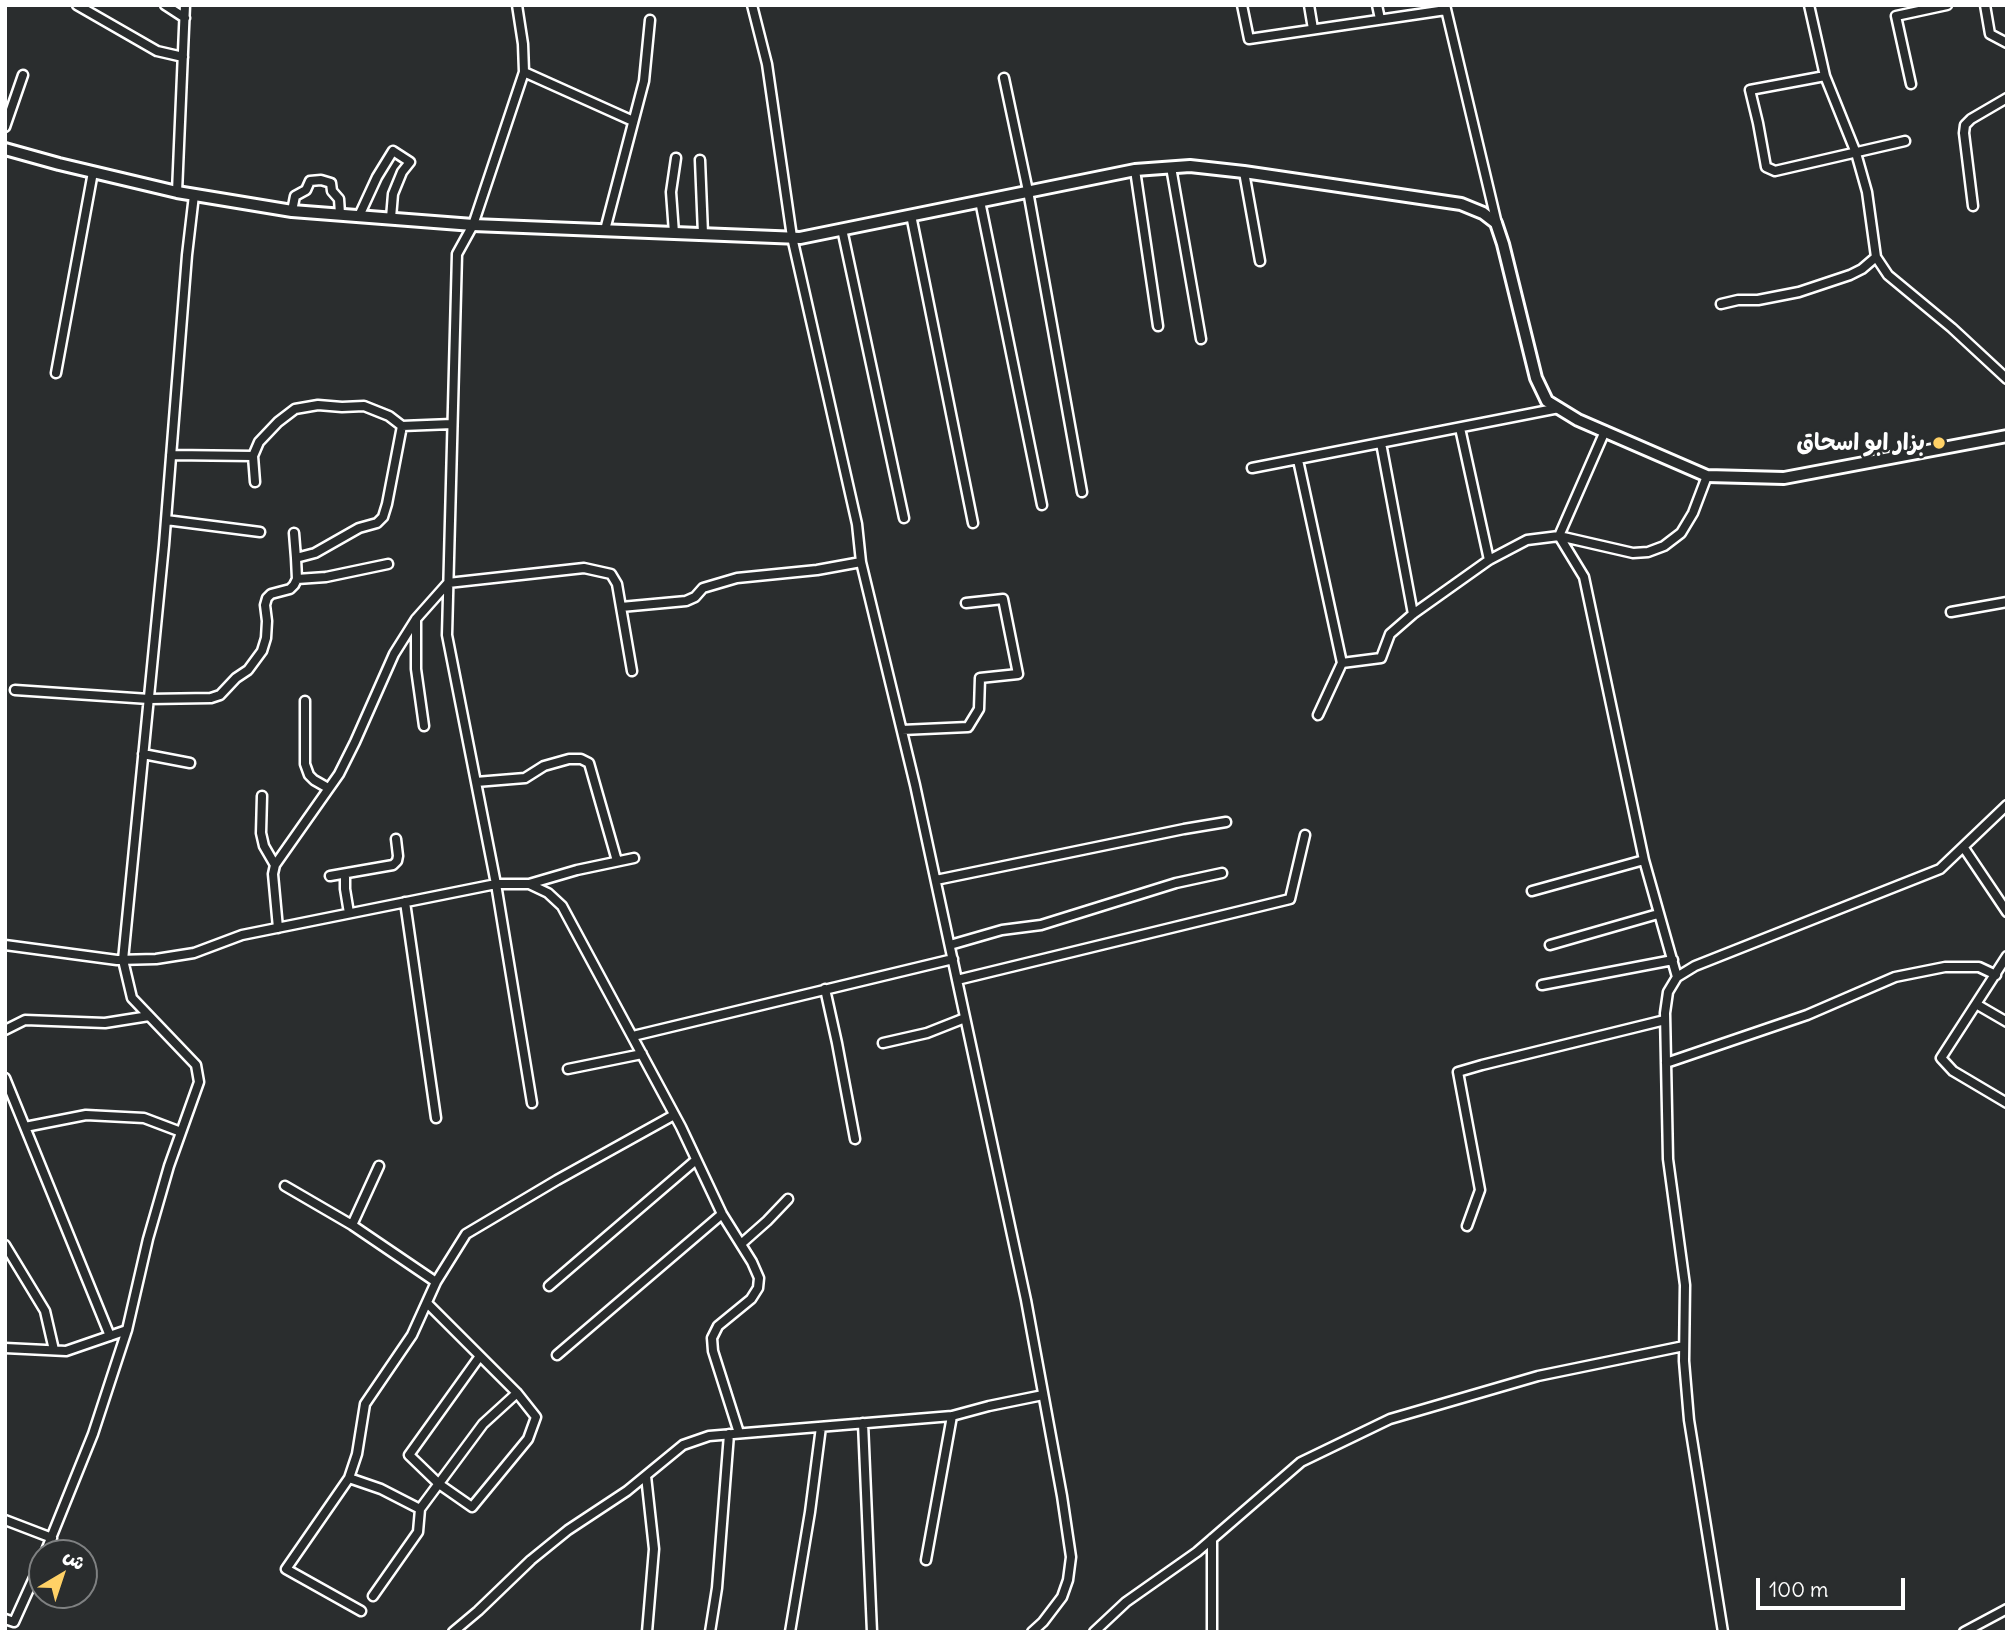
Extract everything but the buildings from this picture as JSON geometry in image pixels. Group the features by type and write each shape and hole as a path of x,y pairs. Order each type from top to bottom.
{"street":[{"path":"77,5 157,51 183,57"},
{"path":"165,5 185,18"},
{"path":"177,192 185,5"},
{"path":"517,5 524,72 473,225 457,254 447,635 496,884 532,1103"},
{"path":"752,5 767,64 792,237 857,524 861,562 936,880 1026,1300 1072,1557 1062,1597 1032,1632"},
{"path":"1242,5 1249,39 1446,7 1499,234"},
{"path":"1309,5 1313,29"},
{"path":"1377,5 1380,19"},
{"path":"1809,5 1825,76 1856,153 1867,192 1875,257 1888,275 1952,328 2007,379"},
{"path":"1910,84 1894,12 1947,5"},
{"path":"1985,5 1990,34 2007,43"},
{"path":"605,230 644,81 650,20"},
{"path":"524,72 634,121"},
{"path":"5,127 23,75"},
{"path":"1825,76 1750,90 1766,167 1775,171 1905,141"},
{"path":"1004,78 1028,191 1082,492"},
{"path":"1973,206 1965,125 2007,98"},
{"path":"5,149 177,192 292,211 473,225 800,238 1135,170 1190,166 1244,172 1461,204 1483,213 1496,223 1536,378 1547,401 1578,420 1707,476 1784,478 2007,436"},
{"path":"359,216 377,177 393,151 410,162 402,172 393,194 391,218"},
{"path":"674,233 671,192 676,158"},
{"path":"700,160 703,234"},
{"path":"1171,167 1201,340"},
{"path":"1135,170 1158,326"},
{"path":"56,373 93,172"},
{"path":"1244,172 1260,261"},
{"path":"292,211 296,196 306,190 310,181 321,180 331,183 332,191 339,199 340,214"},
{"path":"5,1520 52,1538 93,1434 127,1330 148,1239 199,1082 196,1065 132,998 123,960 166,520 194,195"},
{"path":"980,201 1042,505"},
{"path":"911,215 973,523"},
{"path":"842,229 904,518"},
{"path":"1721,304 1799,292 1850,275 1862,269 1875,257"},
{"path":"255,482 253,456 259,442 295,409 318,405 364,406 389,416 402,426 452,424"},
{"path":"1252,468 1559,408"},
{"path":"296,558 315,553 359,528 377,523 383,516 402,426"},
{"path":"1460,428 1489,560"},
{"path":"1559,536 1605,431"},
{"path":"1381,443 1413,614"},
{"path":"172,455 253,456"},
{"path":"1298,460 1342,663 1318,715"},
{"path":"1342,663 1381,658 1390,634 1413,614 1489,560 1527,540 1559,536 1633,553 1648,552 1664,546 1681,533 1693,513 1707,476"},
{"path":"166,520 260,531"},
{"path":"15,690 149,699 211,698 220,695 248,670 262,651 266,638 267,598 271,594 290,589 297,579 294,533"},
{"path":"1559,536 1584,577 1644,860 1677,977"},
{"path":"621,607 687,601 695,597 702,588 737,578 817,570 861,562"},
{"path":"297,579 326,577 388,564"},
{"path":"278,928 273,874 275,865 339,774 394,654 415,619 448,583 584,568 611,573 617,584 632,671"},
{"path":"902,730 968,727 979,709 980,678 1018,674 1003,599 966,603"},
{"path":"1951,612 2007,602"},
{"path":"415,619 416,669 424,726"},
{"path":"305,701 305,764 309,775 328,788"},
{"path":"143,754 190,763"},
{"path":"476,782 525,778 544,766 569,759 581,759 589,763 617,861"},
{"path":"261,796 261,833 264,846 275,865"},
{"path":"1723,1632 1689,1420 1684,1346 1685,1284 1668,1159 1665,1020 1668,992 1677,977 1695,967 1940,869 2007,805"},
{"path":"936,880 1226,822"},
{"path":"957,980 1290,898 1305,835"},
{"path":"330,876 393,865 398,856 396,839"},
{"path":"1964,848 2007,912"},
{"path":"5,945 123,960 156,959 194,953 242,935 496,884 529,884 634,858"},
{"path":"1532,891 1644,860"},
{"path":"950,944 1002,930 1041,925 1176,883 1222,873"},
{"path":"345,874 349,914"},
{"path":"529,884 548,893 562,906 674,1115 722,1214 759,1278 758,1289 751,1299 718,1326 712,1338 713,1351 739,1433"},
{"path":"405,902 436,1118"},
{"path":"1550,946 1658,914"},
{"path":"2007,957 1941,1058 1953,1071 2007,1103"},
{"path":"633,1037 953,959"},
{"path":"1542,985 1673,960"},
{"path":"1666,1063 1807,1015 1895,977 1945,967 1979,967 1996,975"},
{"path":"825,989 855,1139"},
{"path":"1976,1004 2007,1022"},
{"path":"5,1030 25,1020 105,1023 149,1016"},
{"path":"883,1042 927,1033 965,1018"},
{"path":"1467,1226 1480,1190 1458,1073 1665,1020"},
{"path":"568,1069 642,1054"},
{"path":"5,1078 110,1336"},
{"path":"25,1127 86,1115 144,1118 181,1132"},
{"path":"362,1611 286,1569 349,1478 357,1454 365,1404 412,1335 436,1282 466,1234 674,1115"},
{"path":"549,1286 696,1160"},
{"path":"352,1225 379,1166"},
{"path":"285,1186 352,1225 436,1282"},
{"path":"741,1244 788,1199"},
{"path":"557,1355 722,1214"},
{"path":"5,1245 45,1311 54,1350"},
{"path":"427,1303 517,1392 536,1417 528,1438 472,1507 439,1484 409,1455 480,1356"},
{"path":"5,1348 66,1351 127,1330"},
{"path":"1094,1632 1126,1602 1197,1552 1301,1462 1390,1419 1538,1376 1684,1346"},
{"path":"373,1596 418,1532 420,1509 483,1424 517,1392"},
{"path":"453,1632 559,1537 627,1491 683,1445 709,1436 951,1416 1043,1395"},
{"path":"926,1560 951,1416"},
{"path":"863,1423 872,1632"},
{"path":"790,1632 821,1427"},
{"path":"710,1632 717,1588 729,1434"},
{"path":"646,1476 654,1549 647,1632"},
{"path":"349,1478 382,1489 420,1509"},
{"path":"1212,1539 1213,1632"},
{"path":"10,1632 10,1620 28,1586"},
{"path":"1964,1632 2007,1609"}],"place":[{"name":"بزار ابو اسحاق","path":"1939,443"}]}
